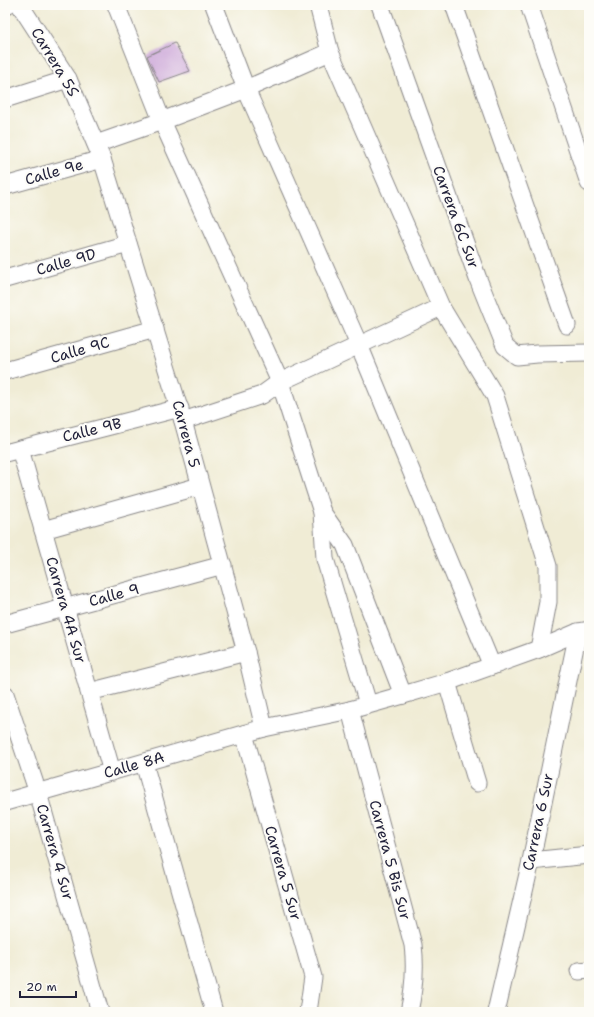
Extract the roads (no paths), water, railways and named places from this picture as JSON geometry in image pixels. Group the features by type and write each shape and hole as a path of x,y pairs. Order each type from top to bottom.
{"street":[{"name":"Carrera 5S","path":"20,5 68,78 99,151"},
{"path":"116,5 162,121 280,382 322,512 325,559 368,704"},
{"path":"214,5 246,89 359,345 492,666"},
{"path":"318,5 330,52 441,307 495,396 548,566 548,602 538,649"},
{"name":"Carrera 6C Sur","path":"380,5 478,279 505,346 517,356 589,353"},
{"path":"454,5 567,325"},
{"path":"530,5 589,184"},
{"name":"Calle 9e","path":"5,186 99,151 162,121 246,89 330,52"},
{"path":"5,99 68,78"},
{"name":"Carrera 5","path":"99,151 182,414 200,486 246,652 264,728"},
{"name":"Calle 9D","path":"5,279 128,244"},
{"name":"Calle 9B","path":"12,451 262,395 280,382 441,307"},
{"name":"Calle 9C","path":"5,369 155,329"},
{"name":"Carrera 4A Sur","path":"12,451 43,530 112,772"},
{"path":"43,530 200,486"},
{"path":"322,512 345,545 403,696"},
{"name":"Calle 9","path":"5,624 223,565"},
{"name":"Calle 8A","path":"5,802 264,728 350,710 368,704 403,696 492,666 583,631"},
{"name":"Carrera 6 Sur","path":"496,1012 583,631"},
{"path":"89,692 246,652"},
{"path":"447,682 477,783"},
{"name":"Carrera 4 Sur","path":"5,694 8,714 38,793 100,1012"},
{"name":"Carrera 5 Bis Sur","path":"350,710 413,945 415,965 414,989 409,1012"},
{"name":"Carrera 5 Sur","path":"244,734 313,977 308,1012"},
{"path":"144,763 214,1012"},
{"path":"530,861 589,855"}]}
